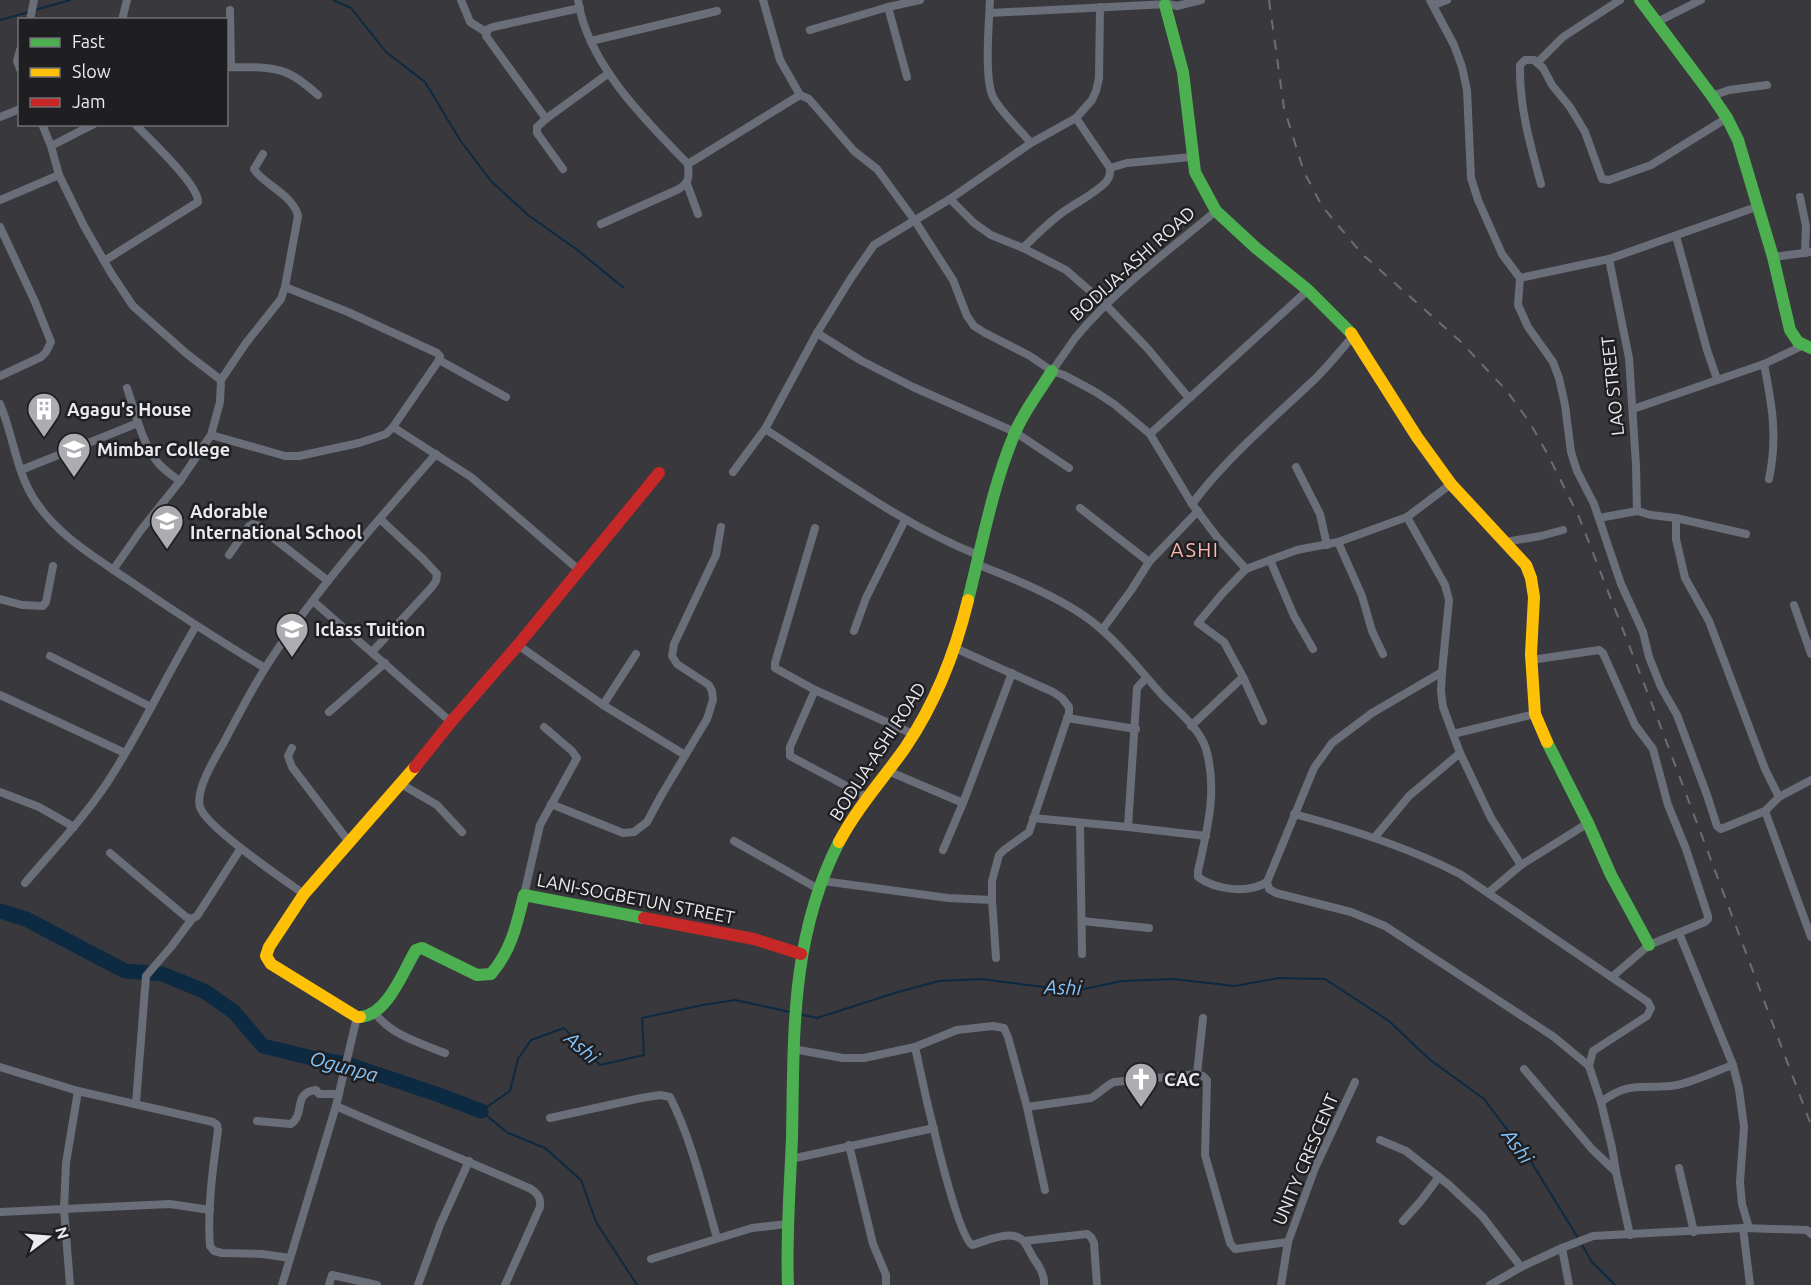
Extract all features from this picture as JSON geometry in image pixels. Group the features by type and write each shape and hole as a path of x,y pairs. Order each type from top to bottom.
{"street":[{"path":"122,18 127,0"},
{"path":"461,0 470,22 486,32"},
{"path":"763,0 780,60 800,95 809,99 854,151 877,169 915,221 953,280 967,316 974,326 1030,356 1052,371 1094,391 1114,404 1150,434 1216,537 1246,569"},
{"path":"810,30 920,0"},
{"path":"990,0 989,86 994,99 1032,143"},
{"path":"990,13 1167,3 1177,6 1201,0"},
{"path":"1447,0 1432,3 1462,67 1467,90 1471,178 1478,200 1502,254 1520,278 1518,305 1520,311 1528,327 1553,362 1565,405 1571,452 1577,471 1599,518 1617,574 1643,632 1653,667 1677,715 1717,826 1721,829 1765,811 1779,798 1811,780"},
{"path":"1537,63 1563,37 1620,0"},
{"path":"1640,0 1712,96 1738,140 1773,257 1790,330 1794,339 1806,347"},
{"path":"1657,22 1701,0"},
{"path":"30,18 33,3"},
{"path":"1167,3 1183,72 1195,172 1216,211 1256,248 1308,290 1353,336 1417,437 1450,484 1526,566 1531,578 1534,597 1531,660 1535,714 1611,875 1649,945"},
{"path":"486,32 493,27 579,4 591,41 609,73 651,127 688,164 687,184 601,224"},
{"path":"888,7 907,77"},
{"path":"733,472 765,429 817,333 874,245 950,199 1032,143 1076,118 1092,100 1099,78 1100,7"},
{"path":"230,10 229,67 287,72 318,95"},
{"path":"591,41 717,11"},
{"path":"486,32 487,40 547,118"},
{"path":"1541,184 1522,104 1520,65 1522,61 1534,60 1570,107 1585,132 1602,179 1609,180 1651,165 1727,118"},
{"path":"563,169 541,140 537,132 539,124 609,73"},
{"path":"1712,96 1729,90 1767,85"},
{"path":"688,164 800,95"},
{"path":"0,117 18,110"},
{"path":"1023,248 1044,226 1089,196 1110,176 1110,168 1076,118"},
{"path":"43,126 59,175 84,226 133,306 187,354 222,380"},
{"path":"51,146 90,126"},
{"path":"104,261 198,202 198,195 187,180 137,126"},
{"path":"113,570 141,530 180,482 210,435 220,402 222,380 246,343 281,299 298,212 254,169 263,154"},
{"path":"1110,168 1127,163 1192,157"},
{"path":"0,200 59,175"},
{"path":"687,184 698,214"},
{"path":"1773,257 1808,252 1800,197"},
{"path":"950,199 974,223 991,235 1066,270 1106,305 1148,349 1188,398"},
{"path":"1520,278 1609,259 1759,206"},
{"name":"BODIJA-ASHI ROAD","path":"788,1285 787,1224 796,1000 801,954 821,885 835,850 867,797 888,771 936,695 955,648 1002,470 1015,432 1052,371 1076,338 1106,305 1216,211"},
{"path":"0,227 51,342 41,357 0,376"},
{"path":"1676,236 1717,380"},
{"name":"LAO STREET","path":"1609,259 1629,358 1637,511"},
{"path":"210,435 285,456 298,456 359,443 386,434 393,428 439,360 440,356 437,353 348,312 285,287"},
{"path":"1150,434 1308,290"},
{"path":"817,333 861,360 913,387 1015,432 1069,468"},
{"path":"1102,630 1149,562 1195,507 1206,484 1318,376 1353,336"},
{"path":"1633,409 1764,364 1806,347"},
{"path":"439,360 506,397"},
{"path":"1764,364 1774,425 1773,458 1769,479"},
{"path":"127,388 138,423 156,461 180,482"},
{"path":"0,404 32,497 47,517 75,543 113,570 196,626 265,668"},
{"path":"21,470 138,423"},
{"path":"393,428 471,477 579,570"},
{"path":"765,429 905,520 998,573 1079,612 1102,630 1191,726 1205,747 1213,790 1198,877 1208,884 1224,887 1258,886 1267,882"},
{"path":"304,894 241,848 206,817 200,808 199,798 210,768 265,668 328,580 436,454"},
{"path":"1296,467 1320,514 1326,545"},
{"path":"445,1053 412,1040 384,1024 375,1013 357,1017 271,964 266,956 269,947 304,894 401,784 659,473"},
{"path":"1263,721 1224,642 1198,623 1246,569 1297,550 1338,542 1407,517 1450,484"},
{"path":"1080,508 1149,562"},
{"path":"1599,518 1637,511 1746,534"},
{"path":"1407,517 1445,585 1449,600 1442,672 1443,707 1460,753 1491,818 1521,865"},
{"path":"1676,518 1676,539 1685,578 1708,621 1779,798"},
{"path":"372,652 431,588 436,581 437,574 380,519"},
{"path":"854,631 866,598 905,520"},
{"path":"229,555 249,526 257,525 328,580"},
{"path":"551,804 623,833 634,832 647,822 707,719 713,700 709,685 677,664 672,656 674,644 716,555 721,527"},
{"path":"815,528 775,668 815,690 913,734"},
{"path":"1505,542 1563,530"},
{"path":"1338,542 1362,596 1372,631 1383,654"},
{"path":"1270,560 1294,616 1313,649"},
{"path":"0,599 22,605 43,606 46,602 53,566"},
{"path":"313,601 451,722"},
{"path":"1794,605 1811,654"},
{"path":"25,883 74,827 106,783 196,626"},
{"path":"518,645 603,705 685,755"},
{"path":"955,648 1062,698 1069,707 1029,832 999,855 992,881 996,958"},
{"path":"1531,660 1589,650 1599,650 1603,653 1635,725 1653,748 1668,806 1686,849 1708,916 1705,922 1649,945 1612,977"},
{"path":"603,705 636,654"},
{"path":"50,656 151,707"},
{"path":"329,712 385,663"},
{"path":"1442,672 1371,713 1332,743 1314,768 1294,814 1267,882 1269,889 1276,893 1351,912 1384,926 1554,1037 1589,1066 1601,1102 1630,1235"},
{"path":"943,850 1012,673"},
{"path":"1191,726 1243,677"},
{"path":"1128,827 1137,688 1146,678"},
{"path":"815,690 790,747 790,756 867,797"},
{"path":"0,694 125,753"},
{"path":"1453,734 1535,714"},
{"path":"1067,718 1136,729"},
{"path":"524,896 540,825 577,758 544,727"},
{"path":"292,748 288,756 292,767 349,842"},
{"path":"1375,837 1408,796 1460,753"},
{"path":"888,771 963,803"},
{"path":"401,784 437,805 462,832"},
{"path":"0,792 39,807 74,827"},
{"path":"1765,811 1811,937"},
{"path":"1294,814 1375,837 1442,865 1488,892 1648,1002 1650,1012 1647,1016 1593,1051 1589,1066"},
{"path":"1034,818 1206,837"},
{"path":"1080,823 1082,954"},
{"path":"1488,892 1521,865 1588,823"},
{"path":"734,841 821,885 992,900"},
{"path":"136,1104 148,973 192,919 197,916 241,848"},
{"path":"110,853 186,917 192,919"},
{"name":"LANI-SOGBETUN STREET","path":"375,1013 416,950 426,949 477,975 491,974 512,945 524,896 754,939 801,954"},
{"path":"1082,921 1149,928"},
{"path":"1679,933 1733,1065 1743,1111 1740,1182 1750,1285"},
{"path":"282,1285 336,1106 357,1017"},
{"path":"1197,1074 1203,1018"},
{"path":"793,1049 843,1058 864,1058 915,1047 957,1030 993,1026 1004,1028 1027,1107 1045,1190"},
{"path":"915,1047 924,1090 963,1233 972,1245 1006,1235 1024,1241 1040,1268 1045,1281 1044,1285"},
{"path":"1601,1102 1623,1089 1637,1086 1673,1086 1733,1065"},
{"path":"0,1068 78,1091 218,1125 212,1170 210,1246 214,1251 222,1253 262,1254 290,1258"},
{"path":"1524,1069 1592,1149 1616,1172"},
{"path":"1027,1107 1091,1098 1114,1082 1197,1074 1203,1076 1207,1080 1205,1155 1232,1247 1235,1250 1288,1242"},
{"name":"UNITY CRESCENT","path":"1281,1285 1288,1242 1315,1168 1355,1082"},
{"path":"257,1121 291,1124 297,1118 302,1097 306,1093 316,1090 319,1094 339,1094"},
{"path":"70,1285 64,1209 66,1163 78,1091"},
{"path":"550,1118 641,1098 660,1095 670,1097 682,1124 717,1238"},
{"path":"336,1106 469,1161 531,1189 539,1197 540,1207 505,1285"},
{"path":"791,1159 934,1128"},
{"path":"1380,1140 1406,1151 1439,1177 1482,1216 1521,1267"},
{"path":"849,1145 873,1244 886,1275 886,1285"},
{"path":"418,1285 440,1225 469,1161"},
{"path":"1679,1168 1694,1232"},
{"path":"1403,1221 1439,1177"},
{"path":"0,1212 170,1204 210,1210"},
{"path":"651,1259 752,1228 787,1224"},
{"path":"1490,1285 1521,1267 1593,1236 1746,1228 1807,1230 1811,1234"},
{"path":"1024,1241 1087,1234 1094,1243 1097,1285"},
{"path":"1562,1248 1569,1285"},
{"path":"328,1285 332,1275 377,1285"}],"waterway":[{"path":"35,10 70,0"},
{"path":"333,0 351,8 386,52 425,82 460,140 491,181 528,215 576,249 624,288"},
{"path":"0,20 29,12"},
{"name":"Ogunpa","path":"0,911 26,919 125,971 162,974 204,991 234,1012 263,1046 347,1064 481,1111"},
{"name":"Ashi","path":"798,1014 817,1018 939,981 982,979 1074,991 1122,981 1173,979 1235,986 1279,978 1325,979 1389,1021 1429,1059 1484,1099 1530,1160 1578,1238"},
{"name":"Ashi","path":"637,1285 596,1222 581,1180 545,1148 508,1133 481,1111 510,1091 518,1059 531,1040 564,1028 600,1065 644,1055 642,1018 735,1000 790,1012"},
{"name":"Ashi","path":"1581,1243 1592,1262 1615,1285"}],"railway":[{"path":"1269,0 1284,108 1304,172 1322,206 1362,254 1460,341 1507,391 1530,423 1579,517 1811,1125"}],"traffic: fast":[{"path":"1640,0 1712,96 1738,140 1773,257 1790,330 1798,342 1811,348"},
{"path":"1165,5 1183,72 1195,172 1216,211 1256,248 1308,290 1351,333"},
{"path":"968,600 993,496 1006,455 1022,418 1052,371"},
{"path":"1547,742 1588,823 1611,875 1649,945"},
{"path":"788,1285 793,1062 798,987 811,914 823,878 839,842"},
{"path":"360,1017 379,1009 394,991 416,950 422,948 477,975 491,974 508,947 524,895 644,918"}],"traffic: slow":[{"path":"1351,333 1417,437 1451,484 1526,565 1534,597 1531,654 1535,714 1547,742"},
{"path":"839,842 862,805 905,748 926,713 951,658 968,600"},
{"path":"360,1017 271,964 266,956 269,947 304,894 415,767"}],"traffic: jam":[{"path":"415,767 659,473"},
{"path":"644,918 754,939 801,954"}],"place":[{"name":"Agagu's House","path":"44,438"},
{"name":"Mimbar College","path":"74,478"},
{"name":"Adorable International School","path":"167,550"},
{"name":"Iclass Tuition","path":"292,658"},
{"name":"CAC","path":"1141,1108"}],"district":[{"name":"ASHI","path":"1195,549"}]}
